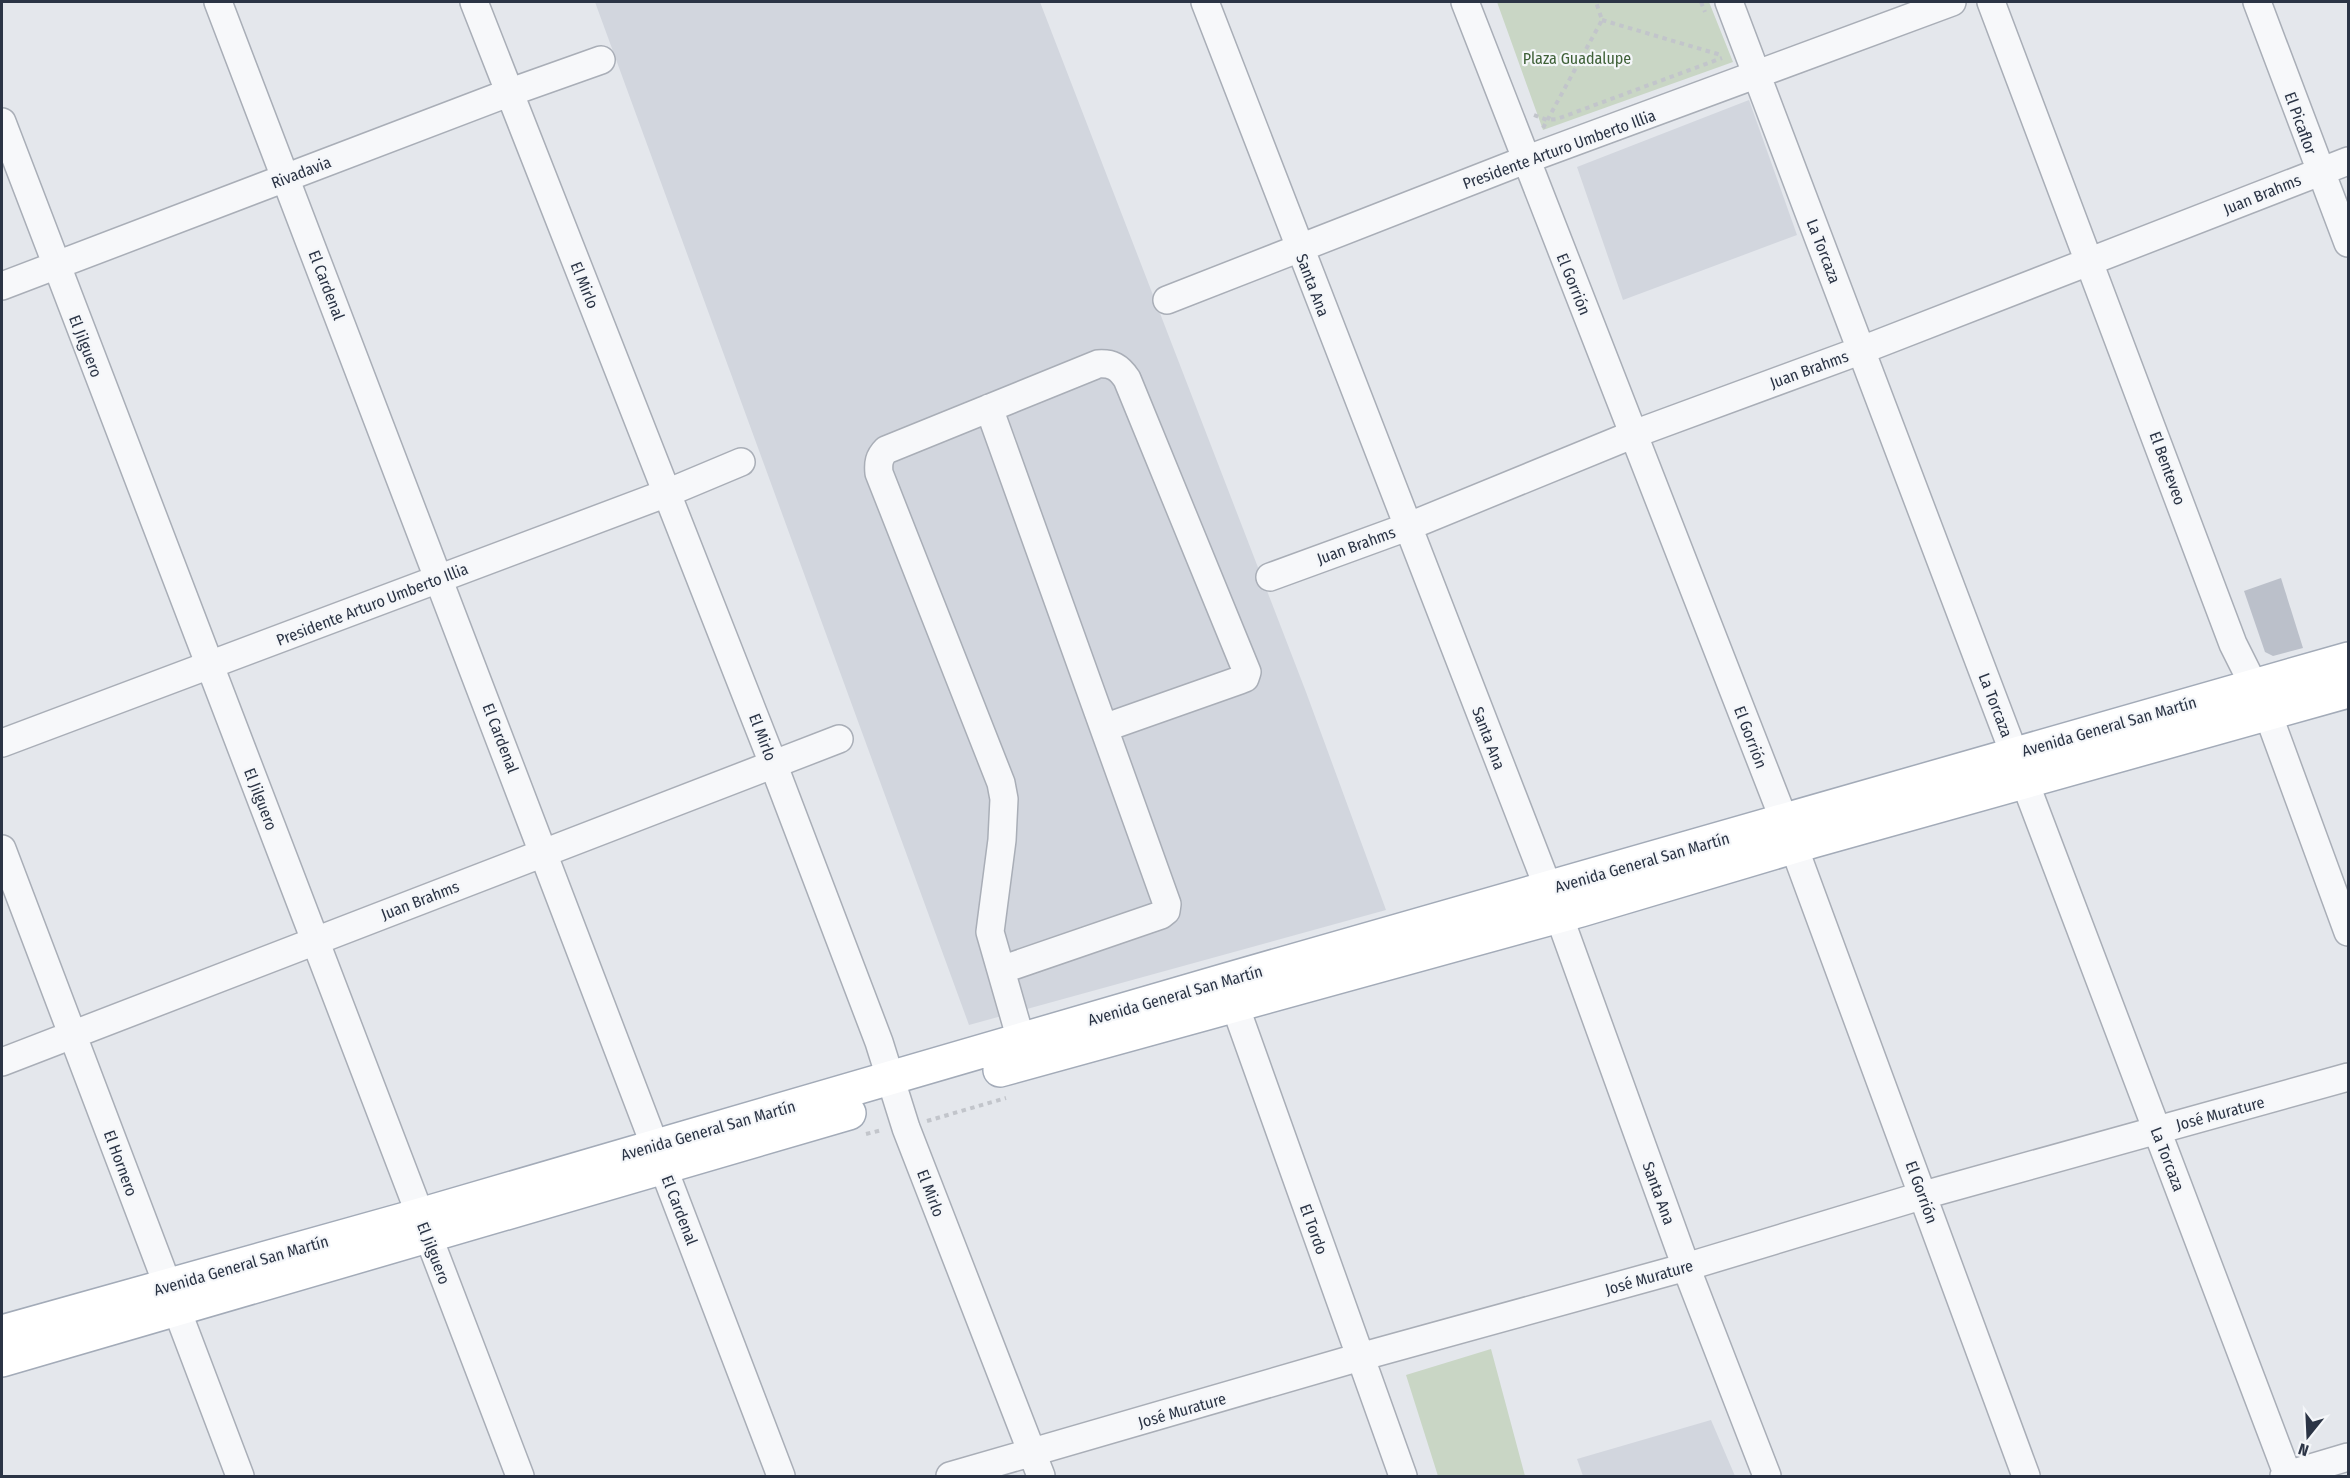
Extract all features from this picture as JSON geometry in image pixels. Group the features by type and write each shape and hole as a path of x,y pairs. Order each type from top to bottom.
{"main road":[{"name":"Avenida General San Martín","path":"2,1332 173,1297 1230,992 1553,903 2020,767 2253,685 2349,659"},
{"name":"Avenida General San Martín","path":"2020,767 2268,714 2349,691"},
{"name":"Avenida General San Martín","path":"2,1360 173,1297"}],"street":[{"name":"El Cardenal","path":"218,2 440,578 781,1476"},
{"name":"El Mirlo","path":"474,2 774,766 1037,1465"},
{"name":"Santa Ana","path":"1205,2 1553,903 1686,1267 1767,1476"},
{"name":"El Gorrión","path":"1465,2 1788,833 1924,1195 2026,1476"},
{"name":"La Torcaza","path":"1728,2 2020,767 2286,1476"},
{"name":"Presidente Arturo Umberto Illia","path":"1167,300 1525,160 1952,2"},
{"name":"El Benteveo","path":"1992,2 2092,262 2233,644 2268,714 2349,932"},
{"name":"El Picaflor","path":"2257,2 2319,171 2349,243"},
{"name":"Rivadavia","path":"2,286 508,93 601,60"},
{"name":"El Jilguero","path":"2,122 520,1476"},
{"name":"Juan Brahms","path":"1270,577 1407,527 1634,434 1862,350 2349,161"},
{"path":"1025,1051 990,932 1002,840 1004,799 1001,783 888,494 879,464 880,456 886,450 1098,364 1110,363 1121,370 1247,672 1245,678 1240,680 1104,728"},
{"path":"989,408 1167,904 1166,911 1161,915 1000,970"},
{"name":"Presidente Arturo Umberto Illia","path":"2,743 667,493 741,462"},
{"name":"Juan Brahms","path":"2,1062 839,739"},
{"name":"El Hornero","path":"2,849 240,1476"},
{"name":"El Tordo","path":"1230,992 1403,1476"},
{"name":"José Murature","path":"950,1476 1037,1465 1360,1357 1686,1267 1924,1195 2349,1077"},
{"path":"2286,1476 2349,1457"}],"path":[{"path":"1525,160 1602,20 1596,2"},
{"path":"1529,104 1533,115 1547,120 1557,119 1722,56 1602,20"}],"shaded area":[{"path":"595,2 1040,2 1306,692 1386,910 969,1025"},
{"path":"1749,100 1797,235 1623,300 1577,167"},
{"path":"1711,1420 1735,1476 1583,1476 1577,1459"}],"green space":[{"name":"Plaza Guadalupe","path":"1497,2 1709,2 1733,62 1543,130"},
{"path":"1491,1349 1525,1476 1438,1476 1406,1375"}],"building":[{"path":"2281,578 2303,648 2273,656 2265,652 2244,591"}]}
